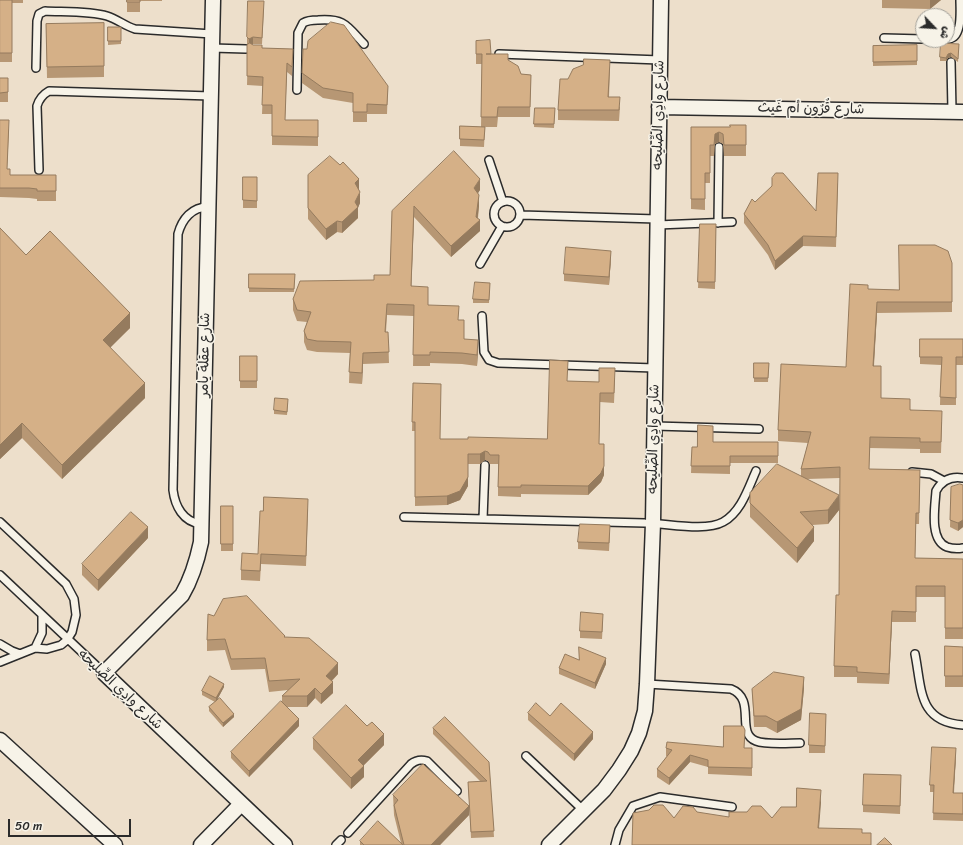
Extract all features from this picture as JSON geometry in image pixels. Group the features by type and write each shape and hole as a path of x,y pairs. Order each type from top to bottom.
{"street":[{"name":"شارع عقلة يامر","path":"104,673 182,595 189,583 198,557 201,542 213,0"},
{"name":"شارع وادِي الصِّليحه","path":"549,845 608,785 619,770 631,751 639,733 645,711 648,684 653,523 661,0"},
{"name":"شارع قُرُون أم غَيث","path":"659,107 957,111"},
{"name":"شارع وادِي الصِّليحه","path":"104,673 285,845"},
{"path":"0,740 115,845"},
{"path":"201,845 241,804"}],"lane":[{"path":"955,36 959,30 960,0"},
{"path":"36,68 37,21 39,14 45,11 101,14 114,18 124,25 135,29 212,34"},
{"path":"297,90 294,51 299,29 303,23 310,20 330,19 340,21 347,26 364,44"},
{"path":"884,38 915,39"},
{"path":"212,48 246,49"},
{"path":"499,54 660,60"},
{"path":"951,62 957,111"},
{"path":"39,170 37,106 43,95 49,91 211,96"},
{"path":"718,222 719,147"},
{"path":"489,160 503,202"},
{"path":"508,201 517,205 520,209 521,215 520,220 512,227 502,226 498,223 494,214 495,208 503,202 508,201"},
{"path":"201,524 196,523 185,516 178,509 174,499 173,490 178,234 182,223 190,213 201,207 208,207"},
{"path":"521,215 657,222 732,222"},
{"path":"480,264 502,226"},
{"path":"482,316 484,352 489,360 498,363 655,368"},
{"path":"655,426 759,429"},
{"path":"483,519 485,465"},
{"path":"404,517 653,523 698,527 712,526 723,522 732,515 741,504 756,471"},
{"path":"909,472 923,472 931,474 944,481"},
{"path":"963,478 956,477 944,481 936,491 936,535 943,545 948,548 963,548"},
{"path":"0,522 66,584 74,599 76,616 72,632 68,640 61,645 53,648 35,648 0,662"},
{"name":"شارع وادِي الصِّليحه","path":"0,575 104,673"},
{"path":"35,648 42,633 42,616"},
{"path":"0,644 20,654"},
{"path":"915,654 924,701 932,714 941,721 954,724 963,724"},
{"path":"648,684 731,689 738,692 742,697 744,702 746,728 751,738 760,742 800,743"},
{"path":"526,756 583,810"},
{"path":"348,834 415,760 421,759 427,761 457,791"},
{"path":"616,845 620,830 633,806 660,797 732,807"}],"building":[{"path":"0,0 12,0 12,53 0,53"},
{"path":"127,0 140,0 140,2 127,2"},
{"path":"248,1 264,1 262,38 253,37 249,39 247,37"},
{"path":"331,22 344,25 388,86 387,105 367,104 367,112 353,112 353,93 323,88 302,73 303,49 307,49 308,41"},
{"path":"104,23 104,66 47,67 46,24"},
{"path":"108,27 121,27 121,41 108,41"},
{"path":"490,40 491,54 508,54 508,60 518,66 521,74 531,75 530,107 498,107 497,117 481,117 482,54 476,54 476,41"},
{"path":"250,43 253,45 262,45 262,48 293,49 292,67 287,63 285,120 318,120 318,137 272,136 272,105 262,105 263,77 247,76 247,45"},
{"path":"955,44 959,44 958,59 951,53 948,54 946,58 940,57 941,48 955,48"},
{"path":"915,45 915,48 917,48 917,61 873,62 873,46"},
{"path":"584,59 610,60 608,97 620,97 619,110 558,110 560,79 568,79 573,69 583,65"},
{"path":"0,78 8,78 8,92 0,93"},
{"path":"535,108 555,108 554,124 534,124"},
{"path":"0,120 9,120 7,169 10,169 10,175 56,175 56,191 37,191 37,189 29,188 0,188"},
{"path":"730,125 746,125 746,145 724,145 723,134 719,132 715,134 714,145 710,145 710,173 705,173 705,199 691,199 691,127 730,127"},
{"path":"460,126 485,127 484,140 460,139"},
{"path":"454,151 480,179 474,188 479,195 476,217 480,220 451,246 414,206 411,286 428,287 428,305 459,306 458,320 464,320 464,339 478,340 477,355 430,352 430,355 413,355 414,305 387,304 385,332 388,332 389,352 363,353 362,373 349,372 351,342 317,341 307,339 304,331 311,312 297,310 293,299 300,281 374,280 374,275 390,275 392,211"},
{"path":"330,156 340,165 343,162 359,179 355,183 360,192 355,202 358,207 342,222 337,221 326,229 308,208 308,175"},
{"path":"776,173 783,173 816,211 818,173 838,173 836,237 803,236 775,261 768,245 744,214 752,199 755,202 772,186 772,178"},
{"path":"243,177 257,177 257,201 243,200"},
{"path":"700,224 716,224 715,282 698,282"},
{"path":"0,228 26,255 50,231 130,313 103,340 145,383 62,465 22,423 0,445"},
{"path":"899,245 935,245 948,251 952,263 952,302 877,302 873,366 881,366 881,398 910,399 910,410 942,411 941,442 920,442 920,438 870,437 869,469 920,470 919,513 916,513 915,558 963,559 963,628 945,628 945,586 916,586 916,612 892,611 889,674 857,672 857,667 834,666 836,595 839,595 840,467 801,469 811,432 778,430 781,364 846,367 850,284 868,285 868,289 899,290"},
{"path":"566,247 611,251 609,277 564,274"},
{"path":"249,274 295,274 294,289 249,288"},
{"path":"475,282 490,283 489,300 473,299"},
{"path":"920,339 963,339 963,357 956,357 956,398 940,397 942,357 920,357"},
{"path":"240,356 257,356 257,381 240,381"},
{"path":"550,360 568,361 567,381 599,382 599,368 615,368 614,393 600,393 599,444 604,444 604,466 601,473 588,486 521,485 521,487 498,487 499,455 490,455 485,451 480,454 468,454 468,477 460,491 447,496 415,497 415,422 412,422 413,383 441,384 440,439 468,439 468,437 547,439"},
{"path":"754,363 769,363 768,378 754,378"},
{"path":"275,398 288,399 287,412 274,410"},
{"path":"698,425 713,426 713,442 778,442 778,456 730,456 730,466 691,466 692,447 697,447"},
{"path":"777,464 839,495 828,510 800,512 814,527 797,548 750,503 750,493"},
{"path":"960,484 963,485 963,520 958,523 950,520 951,487"},
{"path":"264,497 308,499 306,556 261,554 260,571 241,570 242,553 258,554 260,511 263,511"},
{"path":"221,506 233,506 233,544 221,544"},
{"path":"131,512 148,527 98,580 82,564"},
{"path":"580,524 610,525 609,543 578,542"},
{"path":"247,596 285,636 284,637 309,638 338,663 326,676 333,682 321,694 315,688 307,696 282,696 300,679 269,681 265,658 231,659 225,639 207,640 208,614 214,616 223,599"},
{"path":"581,612 603,614 602,632 580,631"},
{"path":"945,646 963,647 963,676 945,676"},
{"path":"579,647 606,658 595,683 559,668 565,654 579,660"},
{"path":"774,672 804,677 801,709 777,722 766,716 754,716 752,689"},
{"path":"210,676 224,684 216,698 202,691"},
{"path":"220,698 234,714 223,723 209,707"},
{"path":"281,701 299,719 249,771 231,752"},
{"path":"536,703 550,716 561,703 593,732 574,754 528,713"},
{"path":"346,705 367,726 372,722 384,734 358,760 364,766 351,778 313,738"},
{"path":"810,713 826,714 825,746 809,745"},
{"path":"445,717 489,762 494,831 471,832 468,782 487,781 433,728"},
{"path":"724,726 743,726 745,730 744,748 752,748 752,768 708,767 708,760 690,755 669,778 657,769 672,750 666,748 667,742 723,747"},
{"path":"932,747 956,748 953,793 963,793 963,814 933,813 934,785 930,785"},
{"path":"423,764 469,806 431,845 404,845 394,805 398,800 393,795"},
{"path":"864,774 901,775 900,806 863,805"},
{"path":"797,788 821,790 818,828 862,829 862,833 871,833 871,845 632,845 633,813 649,810 654,805 663,805 674,818 683,806 693,807 697,812 729,817 729,812 747,812 752,806 761,806 772,818 781,807 796,807"},
{"path":"378,821 403,845 364,845 360,841"},
{"path":"885,838 892,845 877,845"}]}
